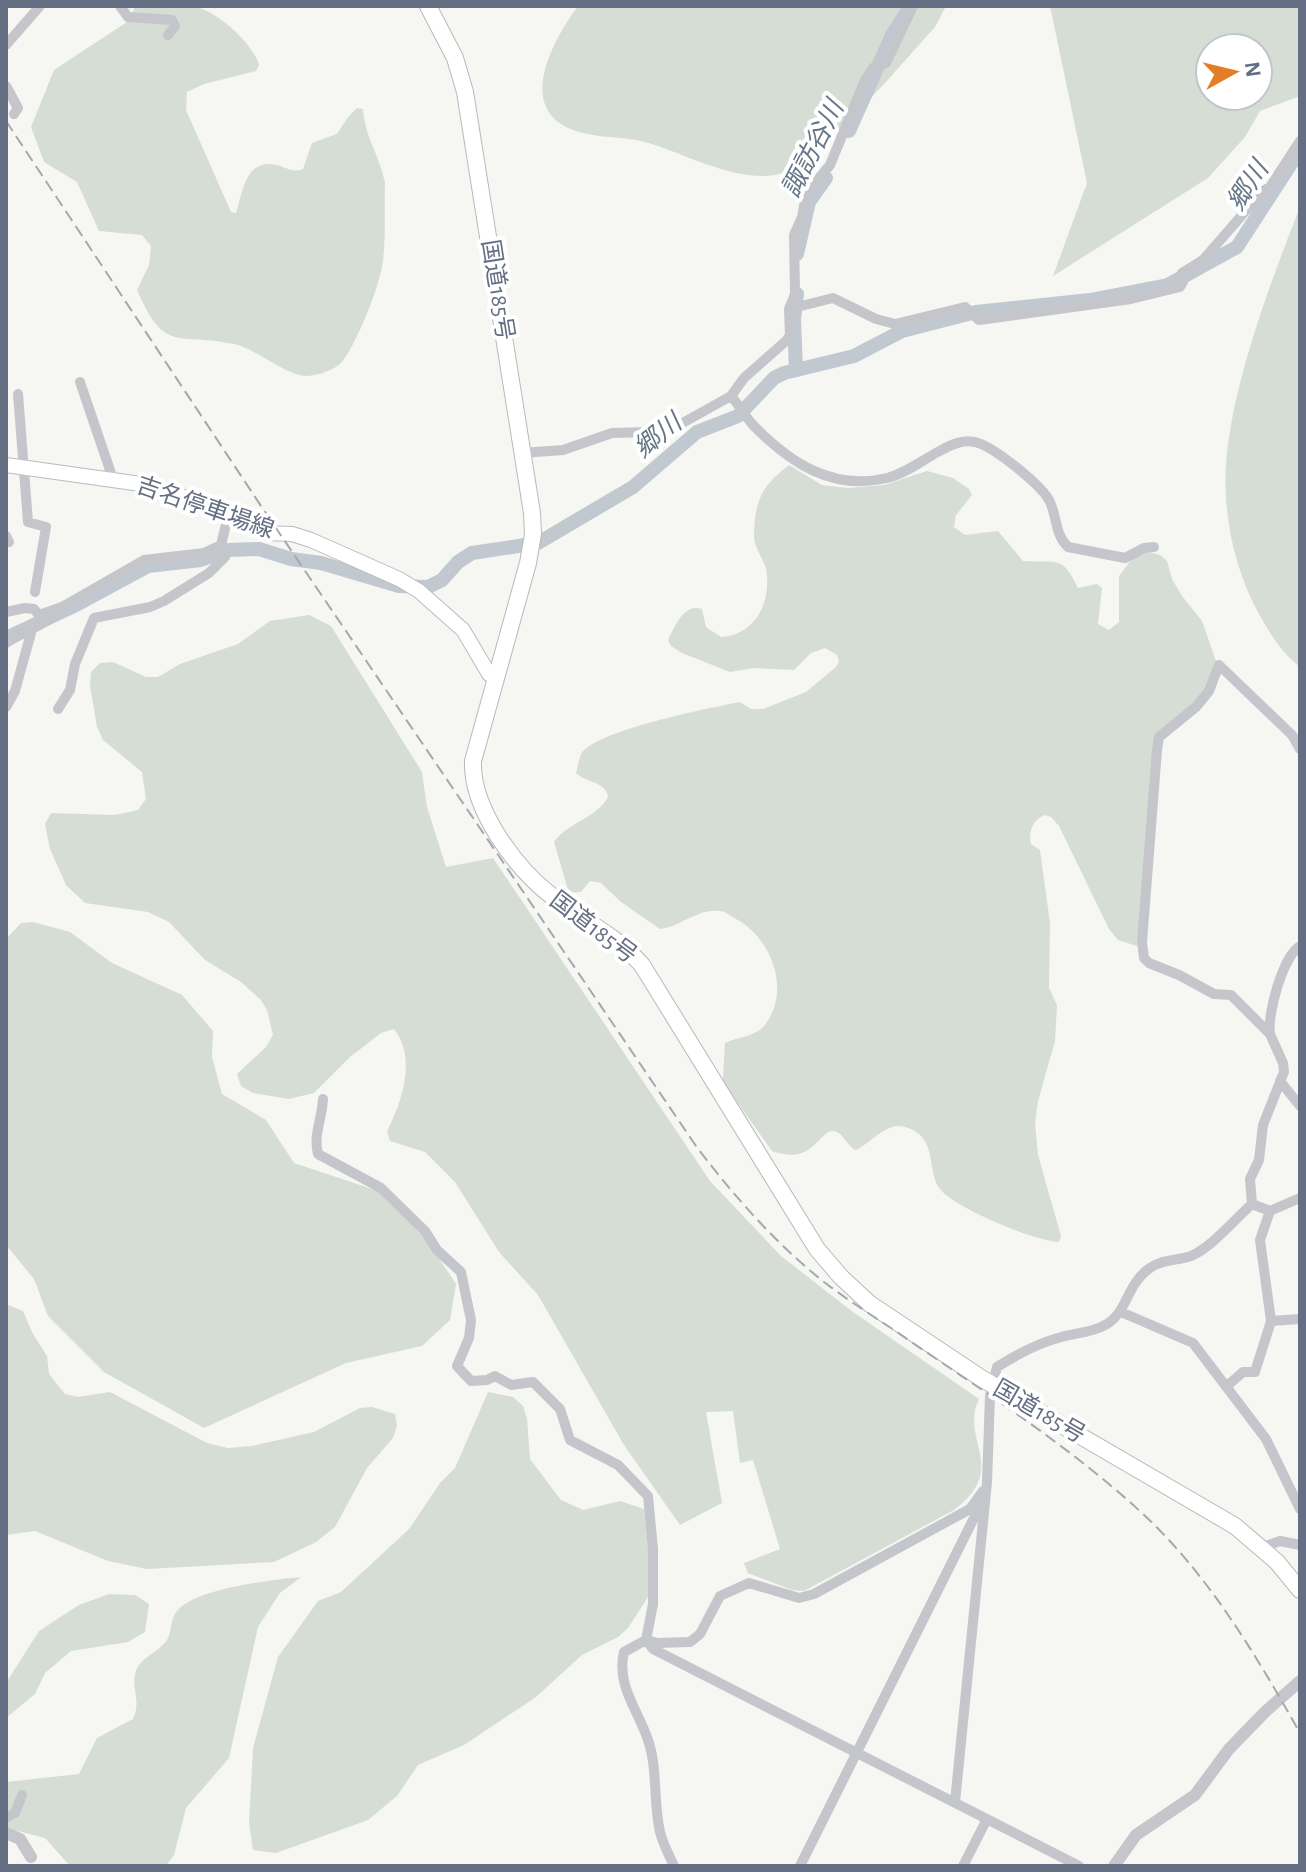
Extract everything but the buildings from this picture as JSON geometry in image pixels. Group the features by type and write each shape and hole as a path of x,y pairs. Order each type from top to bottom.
{"highway":[{"name":"国道185号","path":"428,6 449,42 465,92 532,513 532,542 475,749 473,769 480,803 501,838 544,890 614,937 642,965 829,1264 870,1304 992,1385 1235,1526 1277,1562 1300,1590"}],"main road":[{"name":"吉名停車場線","path":"6,465 157,488 229,512 266,533 299,535 415,589 463,630 489,674 495,678"}],"street":[{"path":"6,45 40,6"},
{"path":"120,6 128,17 172,20 175,26 168,35"},
{"path":"522,453 563,450 612,433 649,432 679,425 731,396 744,378 786,341 790,335 795,294 794,235 802,217 806,194 830,165 865,80 879,65 886,63 913,6"},
{"path":"6,86 18,108 14,114"},
{"path":"794,307 833,298 876,319 895,324 965,307 979,320 1151,296 1180,287 1182,273 1203,260 1263,191 1270,187 1300,141"},
{"path":"80,382 113,479"},
{"path":"18,394 28,522 46,527 35,592"},
{"path":"731,396 795,460 823,476 843,481 888,478 952,443 977,442 993,450 1042,491 1050,502 1061,540 1068,547 1125,558 1144,548 1154,547"},
{"path":"58,709 70,690 75,664 94,618 150,607 209,573 225,557 222,549 229,512"},
{"path":"6,643 144,560 222,549"},
{"path":"6,612 25,608 34,609 39,615 59,611"},
{"path":"6,707 15,691 33,626"},
{"path":"1270,1034 1231,995 1214,994 1144,958 1142,942 1157,750 1159,737 1196,707 1209,691 1219,665 1292,735 1300,749"},
{"path":"1252,1204 1250,1179 1259,1160 1263,1125 1284,1072 1269,1025 1288,958 1300,946"},
{"path":"1280,1081 1300,1106"},
{"path":"323,1099 321,1120 314,1138 318,1154 381,1188 461,1272 471,1320 469,1338 457,1366 462,1373 471,1381 495,1376 511,1385 533,1382 560,1409 570,1440 618,1465 648,1496 653,1549 653,1604 646,1640 653,1649 1079,1866"},
{"path":"1252,1204 1270,1211 1300,1198"},
{"path":"955,1802 987,1482 992,1385 997,1367 1054,1339 1108,1324 1121,1312 1129,1289 1150,1268 1201,1250 1252,1204"},
{"path":"1227,1386 1243,1372 1255,1372 1271,1321 1260,1240 1270,1211"},
{"path":"1121,1312 1193,1343 1266,1439 1300,1509"},
{"path":"1271,1321 1300,1319"},
{"path":"674,1866 659,1831 648,1740 629,1700 621,1665 624,1652 646,1640 658,1643 690,1642 700,1634 720,1596 749,1583 799,1598 814,1594 970,1509 980,1498 987,1482"},
{"path":"800,1866 977,1512 984,1504"},
{"path":"1261,1548 1280,1541 1300,1545"},
{"path":"1114,1866 1136,1835 1195,1795 1229,1749 1300,1681"},
{"path":"6,1818 15,1813 22,1795"},
{"path":"963,1866 987,1819"},
{"path":"6,1833 20,1839 32,1862"}],"shaded area":[{"path":"180,4 203,9 233,29 255,56 259,65 256,71 204,84 187,92 186,110 231,212 236,213 247,178 258,167 266,164 303,169 312,143 337,134 357,108 363,109 385,183 384,254 378,284 363,322 345,358 333,369 314,375 298,375 234,344 186,339 165,332 156,324 137,290 149,265 151,246 142,235 99,231 77,182 44,162 31,127 54,70 130,20 135,6"},
{"path":"578,6 946,6 935,27 838,131 790,169 768,176 735,173 646,142 583,133 561,124 548,111 543,95 543,77 557,39"},
{"path":"1050,6 1300,6 1300,96 1274,106 1274,32 1194,32 1194,112 1259,112 1245,137 1208,178 1053,276 1087,183"},
{"path":"1300,207 1300,667 1272,636 1246,587 1232,543 1227,512 1226,464 1231,427 1249,350"},
{"path":"789,465 822,485 848,488 884,485 927,471 953,478 969,489 972,495 956,515 954,527 965,535 998,531 1023,561 1063,565 1078,588 1097,584 1102,588 1098,624 1109,630 1119,622 1119,576 1135,555 1148,552 1160,555 1167,561 1172,579 1182,596 1202,621 1217,664 1205,694 1154,749 1137,946 1118,940 1109,929 1059,826 1051,817 1041,817 1031,831 1031,844 1040,850 1050,923 1049,988 1057,1005 1055,1041 1035,1123 1038,1155 1061,1236 1059,1242 1032,1236 996,1222 948,1197 936,1182 923,1138 905,1127 892,1127 856,1150 833,1131 813,1147 797,1154 772,1151 723,1079 725,1043 760,1030 772,1012 776,998 774,967 760,939 722,911 704,912 660,929 621,902 601,883 590,881 581,892 569,893 554,842 567,829 597,810 608,797 600,785 576,773 581,754 591,745 655,721 705,709 740,702 751,709 763,709 806,692 836,667 839,661 837,655 825,648 811,653 794,670 754,668 730,672 682,653 668,640 681,617 690,609 702,609 706,627 721,637 744,630 759,614 764,604 767,581 766,569 754,538 756,511 766,487"},
{"path":"309,615 331,626 422,772 427,807 446,867 493,858 710,1181 781,1256 853,1312 979,1399 974,1414 981,1467 979,1481 954,1510 804,1591 792,1590 748,1573 744,1563 780,1549 753,1460 740,1463 733,1411 706,1412 722,1503 680,1525 624,1445 538,1295 499,1252 455,1182 425,1152 390,1141 387,1131 402,1094 406,1066 405,1053 394,1029 381,1033 350,1057 314,1093 289,1099 253,1093 241,1086 237,1074 266,1047 273,1035 267,1010 261,1000 241,982 205,960 169,922 148,912 85,903 66,885 50,849 45,824 51,813 115,815 138,810 146,799 142,772 103,740 97,727 90,685 91,672 100,663 113,662 146,677 158,677 180,664 238,644 270,621"},
{"path":"33,922 70,932 112,963 182,995 213,1031 212,1057 222,1094 266,1120 294,1163 384,1193 428,1242 456,1284 450,1320 422,1346 346,1363 204,1428 104,1372 48,1316 34,1279 6,1245 6,939 21,923"},
{"path":"6,1304 23,1311 47,1356 49,1374 65,1394 78,1397 110,1392 207,1443 228,1448 252,1446 314,1432 360,1408 372,1407 395,1414 397,1426 393,1438 367,1468 335,1527 316,1542 274,1562 147,1569 108,1561 35,1531 6,1535"},
{"path":"488,1392 513,1397 523,1406 530,1459 561,1500 583,1510 620,1501 644,1509 651,1572 648,1597 628,1628 618,1637 582,1655 536,1697 464,1745 418,1765 397,1796 368,1820 276,1853 253,1850 249,1823 253,1748 278,1657 318,1601 341,1592 409,1529 440,1483 455,1468"},
{"path":"301,1577 280,1593 258,1627 229,1758 186,1808 174,1855 166,1866 70,1866 45,1838 6,1828 6,1782 79,1774 97,1738 133,1719 136,1671 167,1640 175,1614 186,1603 235,1586"},
{"path":"109,1594 135,1595 149,1604 145,1632 128,1642 71,1651 45,1673 35,1694 6,1718 6,1683 39,1631 79,1605"}],"waterway":[{"name":"諏訪谷川","path":"849,131 892,35 906,13"},
{"name":"郷川","path":"6,638 148,566 201,560 228,550 259,549 399,586 428,587 442,580 458,562 472,553 538,543 633,487 697,432 738,416 774,378 784,373 854,356 902,331 976,312 1090,300 1168,285 1237,247 1300,150"},
{"name":"諏訪谷川","path":"797,254 809,202 826,178"},
{"name":"諏訪谷川","path":"796,370 794,319 797,294"}],"railway":[{"path":"6,121 263,509 710,1164 772,1235 824,1282 1052,1440 1142,1513 1209,1589 1248,1645 1300,1733"}]}
